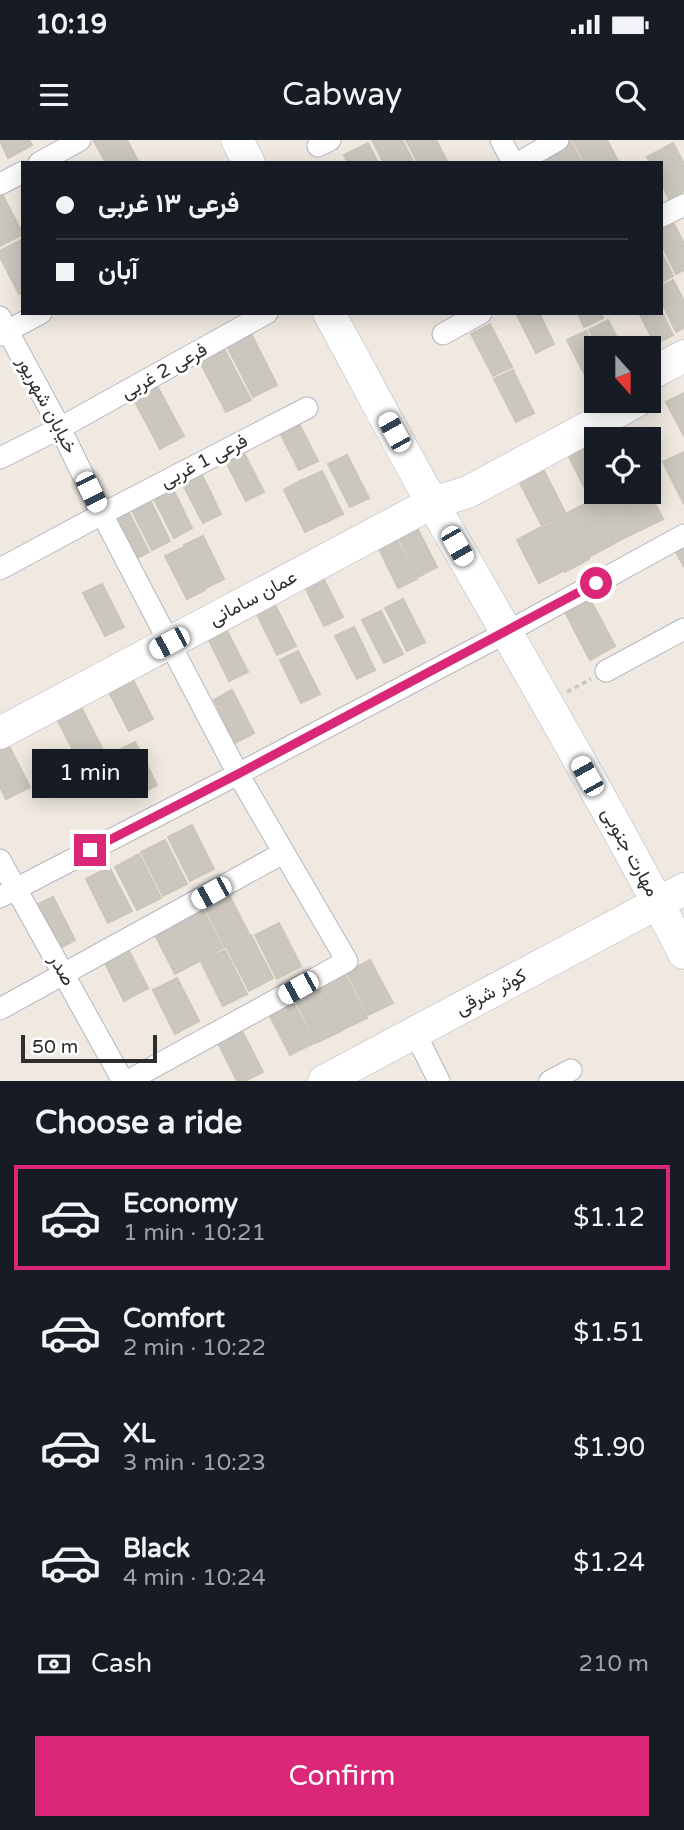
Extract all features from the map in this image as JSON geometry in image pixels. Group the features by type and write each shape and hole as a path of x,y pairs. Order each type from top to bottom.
{"street":[{"path":"43,161 80,140"},
{"path":"237,140 248,161"},
{"path":"501,140 515,161"},
{"path":"520,161 558,140"},
{"path":"0,184 21,173"},
{"path":"663,216 684,205"},
{"path":"3,328 36,315"},
{"name":"فرعی 2 غربی","path":"0,458 60,428 263,315"},
{"name":"مهارت جنوبی","path":"330,315 432,503 547,703 671,896 684,953"},
{"path":"443,334 477,315"},
{"name":"خیابان شهریور","path":"3,328 60,428 238,774 347,961 126,1081"},
{"path":"662,367 684,356"},
{"path":"662,387 684,375"},
{"name":"فرعی 1 غربی","path":"0,569 307,408"},
{"name":"عمان سامانی","path":"432,503 454,481 584,410"},
{"name":"عمان سامانی","path":"0,733 432,503 468,492 615,413"},
{"path":"8,892 507,632 684,535"},
{"path":"606,671 684,629"},
{"path":"0,1009 284,853"},
{"name":"صدر","path":"0,860 8,892 64,975 126,1081"},
{"name":"کوثر شرقی","path":"324,1081 671,896"},
{"path":"415,1033 439,1081"},
{"path":"550,1081 572,1070"}],"path":[{"path":"547,703 606,671"}],"building":[{"path":"0,140 29,140 32,145 8,158"},
{"path":"127,140 138,161 105,161 94,141"},
{"path":"372,140 402,140 413,161 383,161"},
{"path":"406,140 436,140 447,161 417,161"},
{"path":"570,140 581,161 547,161 544,154"},
{"path":"573,140 607,140 618,161 584,161"},
{"path":"368,143 377,161 347,161 344,155"},
{"path":"673,143 684,164 684,191 669,199 663,186 663,161 649,161 647,157"},
{"path":"0,193 21,230 21,235 0,246"},
{"path":"673,222 684,244 684,270 676,274 663,247 663,227"},
{"path":"21,240 19,294 0,257 0,251"},
{"path":"663,256 673,276 663,281"},
{"path":"673,280 684,301 684,328 676,332 663,305 663,285"},
{"path":"663,314 673,335 662,340 662,336 651,336 640,315"},
{"path":"517,315 540,315 554,344 536,353"},
{"path":"579,315 602,315 603,318 584,327"},
{"path":"608,320 616,336 592,336 589,330"},
{"path":"490,324 512,367 493,376 471,334"},
{"path":"249,330 277,385 253,397 225,342"},
{"path":"586,331 589,336 584,336 584,373 567,340"},
{"path":"222,345 251,400 226,412 198,358"},
{"path":"513,370 534,413 516,422 494,379"},
{"path":"155,382 184,436 160,449 131,394"},
{"path":"684,393 684,436 666,402"},
{"path":"296,418 318,461 299,470 277,427"},
{"path":"242,449 264,492 246,501 224,458"},
{"path":"584,449 584,486 569,457"},
{"path":"684,452 684,504 663,462"},
{"path":"347,455 369,498 350,507 328,464"},
{"path":"200,471 221,514 203,523 181,481"},
{"path":"322,471 343,514 325,523 303,480"},
{"path":"544,471 566,514 542,526 520,483"},
{"path":"302,480 324,523 305,532 284,490"},
{"path":"171,485 192,528 174,538 152,495"},
{"path":"149,498 170,541 152,550 130,507"},
{"path":"585,504 593,504 613,544 589,557 567,513"},
{"path":"594,504 624,504 638,531 614,543"},
{"path":"625,504 655,504 663,519 639,531"},
{"path":"127,509 149,552 131,561 102,514"},
{"path":"567,516 589,559 565,572 543,528"},
{"path":"415,524 437,567 418,577 397,534"},
{"path":"541,527 563,571 539,583 517,540"},
{"path":"203,536 224,579 206,588 184,545"},
{"path":"395,536 417,579 398,588 377,545"},
{"path":"684,546 684,567 675,550"},
{"path":"184,547 205,590 187,599 165,556"},
{"path":"321,574 343,617 324,626 303,583"},
{"path":"102,584 124,627 105,636 83,593"},
{"path":"403,599 425,642 407,651 385,608"},
{"path":"590,599 615,646 590,660 565,612"},
{"path":"274,603 296,646 277,655 256,612"},
{"path":"381,611 403,654 384,663 362,620"},
{"path":"354,627 375,670 357,679 335,636"},
{"path":"226,629 248,672 229,681 208,638"},
{"path":"298,651 320,694 301,703 280,660"},
{"path":"131,676 153,719 129,731 107,688"},
{"path":"232,690 254,733 235,743 214,700"},
{"path":"80,705 102,748 78,760 56,717"},
{"path":"135,742 157,785 133,797 111,754"},
{"path":"8,744 30,787 6,799 0,787 0,748"},
{"path":"192,825 214,869 190,881 168,837"},
{"path":"165,840 187,884 163,896 141,852"},
{"path":"139,854 161,898 137,910 115,867"},
{"path":"109,867 132,911 108,923 86,879"},
{"path":"227,891 249,934 225,947 203,903"},
{"path":"53,897 75,940 51,953 28,909"},
{"path":"201,905 223,948 199,961 177,917"},
{"path":"177,918 199,961 175,974 153,931"},
{"path":"279,923 301,966 277,979 255,935"},
{"path":"251,935 273,978 249,991 227,948"},
{"path":"126,945 148,988 124,1001 102,957"},
{"path":"225,950 247,994 223,1006 201,962"},
{"path":"370,960 393,1003 368,1015 347,972"},
{"path":"345,974 367,1018 342,1030 320,987"},
{"path":"177,978 199,1021 175,1034 153,990"},
{"path":"318,987 341,1031 316,1043 295,999"},
{"path":"292,1000 314,1043 290,1055 268,1012"},
{"path":"241,1029 263,1072 245,1081 237,1081 217,1041"}],"route":[{"path":"90,850 596,583"}]}
